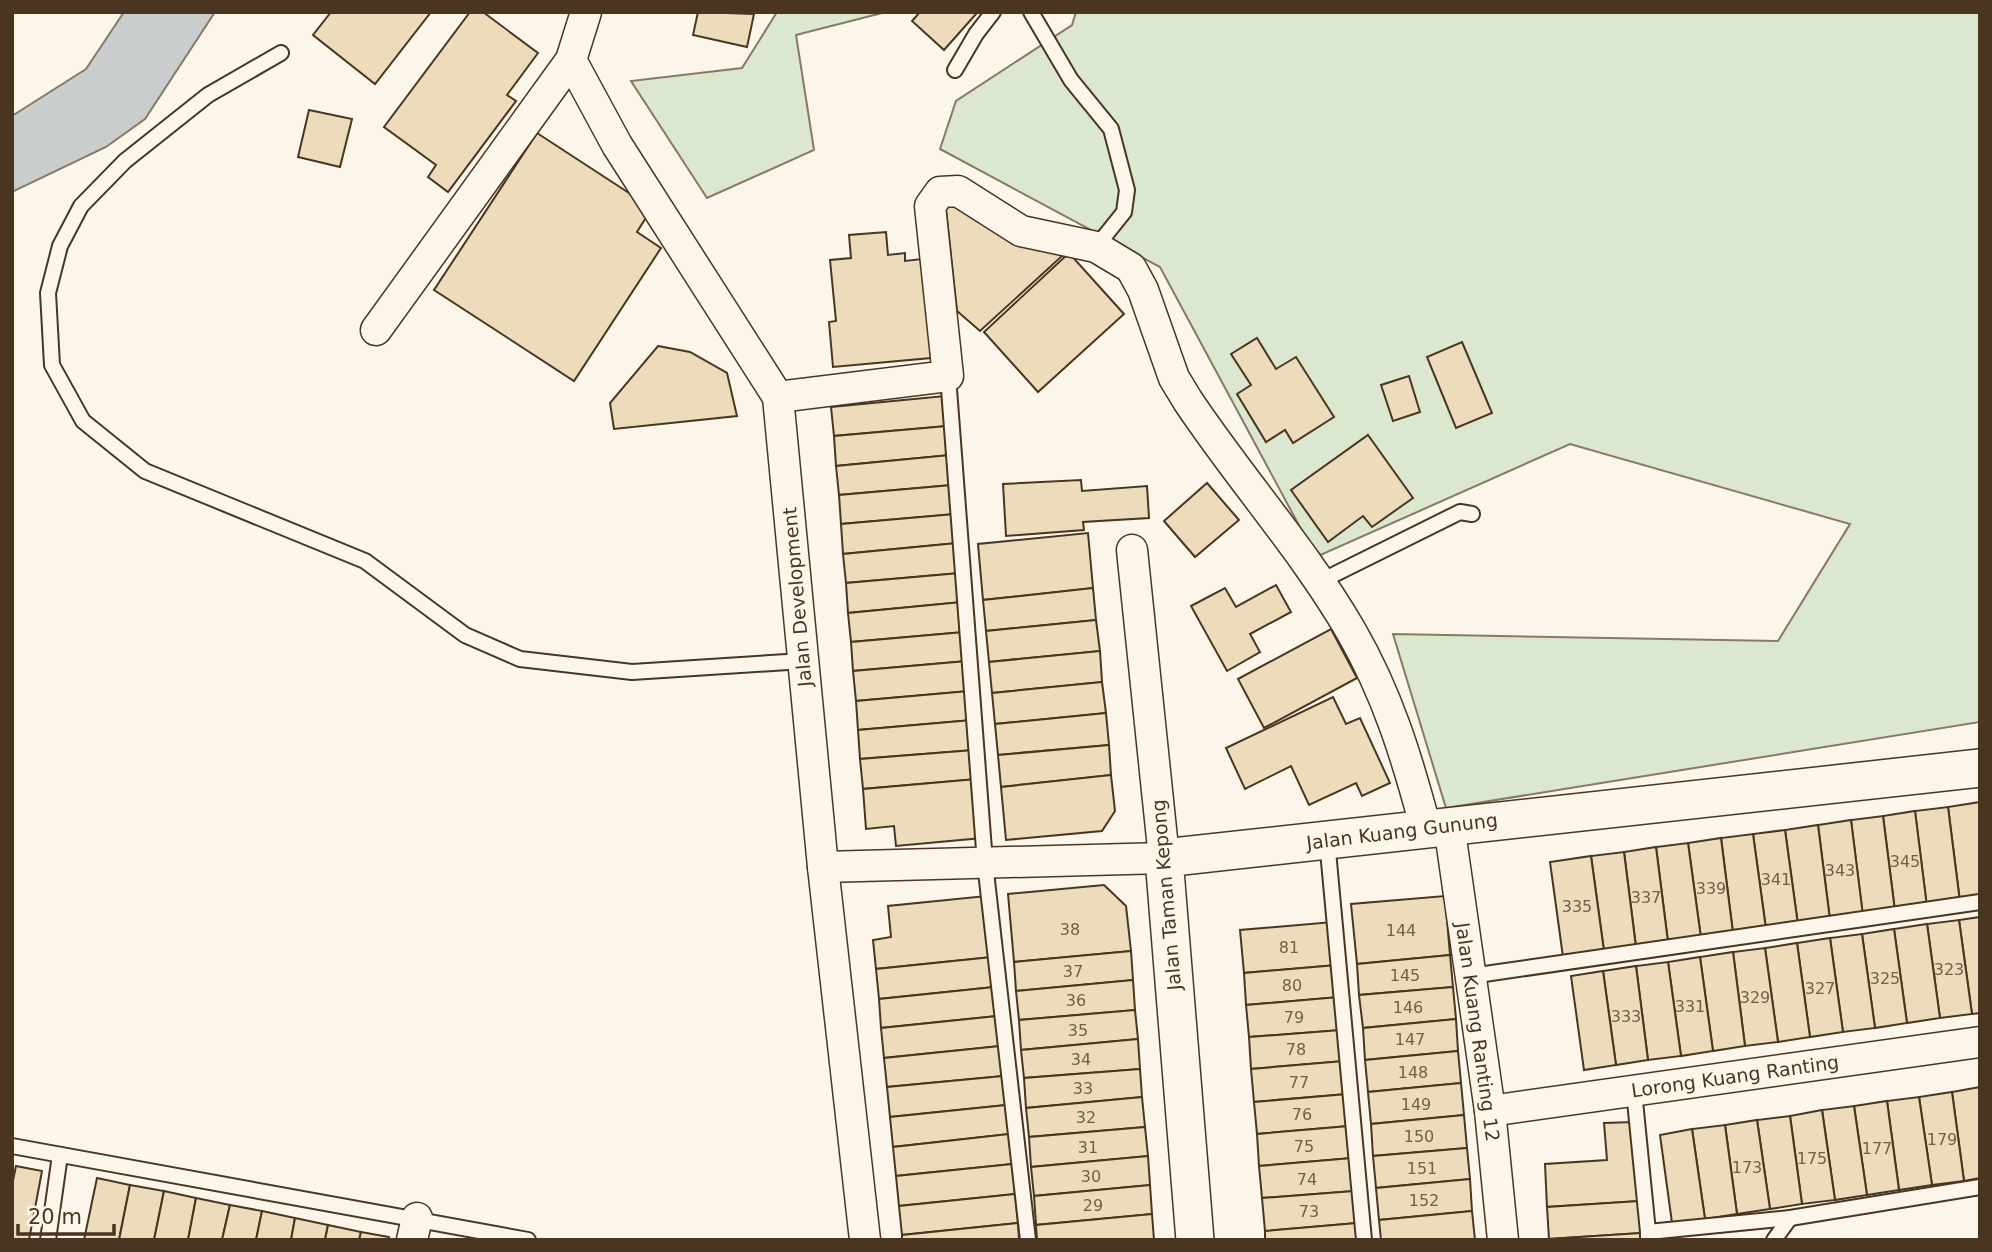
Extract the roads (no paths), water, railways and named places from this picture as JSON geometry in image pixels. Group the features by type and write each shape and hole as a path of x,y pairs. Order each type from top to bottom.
{"street":[{"path":"376,330 571,60 586,12"},
{"name":"Jalan Development","path":"571,60 617,145 778,397 823,867 865,1240"},
{"name":"Jalan Kuang Ranting 12","path":"948,376 930,206 940,192 958,191 1021,231 1096,247 1131,268 1143,290 1174,378 1349,628 1380,688 1438,827 1471,976 1490,1111 1503,1240"},
{"path":"778,397 948,376"},
{"name":"Jalan Taman Kepong","path":"1132,550 1164,859 1195,1240"},
{"name":"Jalan Kuang Gunung","path":"823,867 1164,859 1980,768"},
{"name":"Lorong Kuang Ranting","path":"1490,1111 1980,1042"}],"lane":[{"path":"955,70 976,34 993,12"},
{"path":"1031,12 1072,80 1111,129 1127,190 1126,201 1124,212 1096,247"},
{"path":"281,53 208,95 125,161 81,206 60,246 48,293 52,365 83,421 145,471 365,561 465,635 520,659 632,671 803,661"},
{"path":"948,376 985,863 1028,1240"},
{"path":"1319,582 1460,513 1472,514"},
{"path":"1327,839 1364,1240"},
{"path":"1471,976 1980,902"},
{"path":"1634,1091 1648,1236 1980,1187"},
{"path":"12,1146 415,1229 528,1240"},
{"path":"48,1240 60,1156"},
{"path":"1774,1240 1790,1217"}]}
